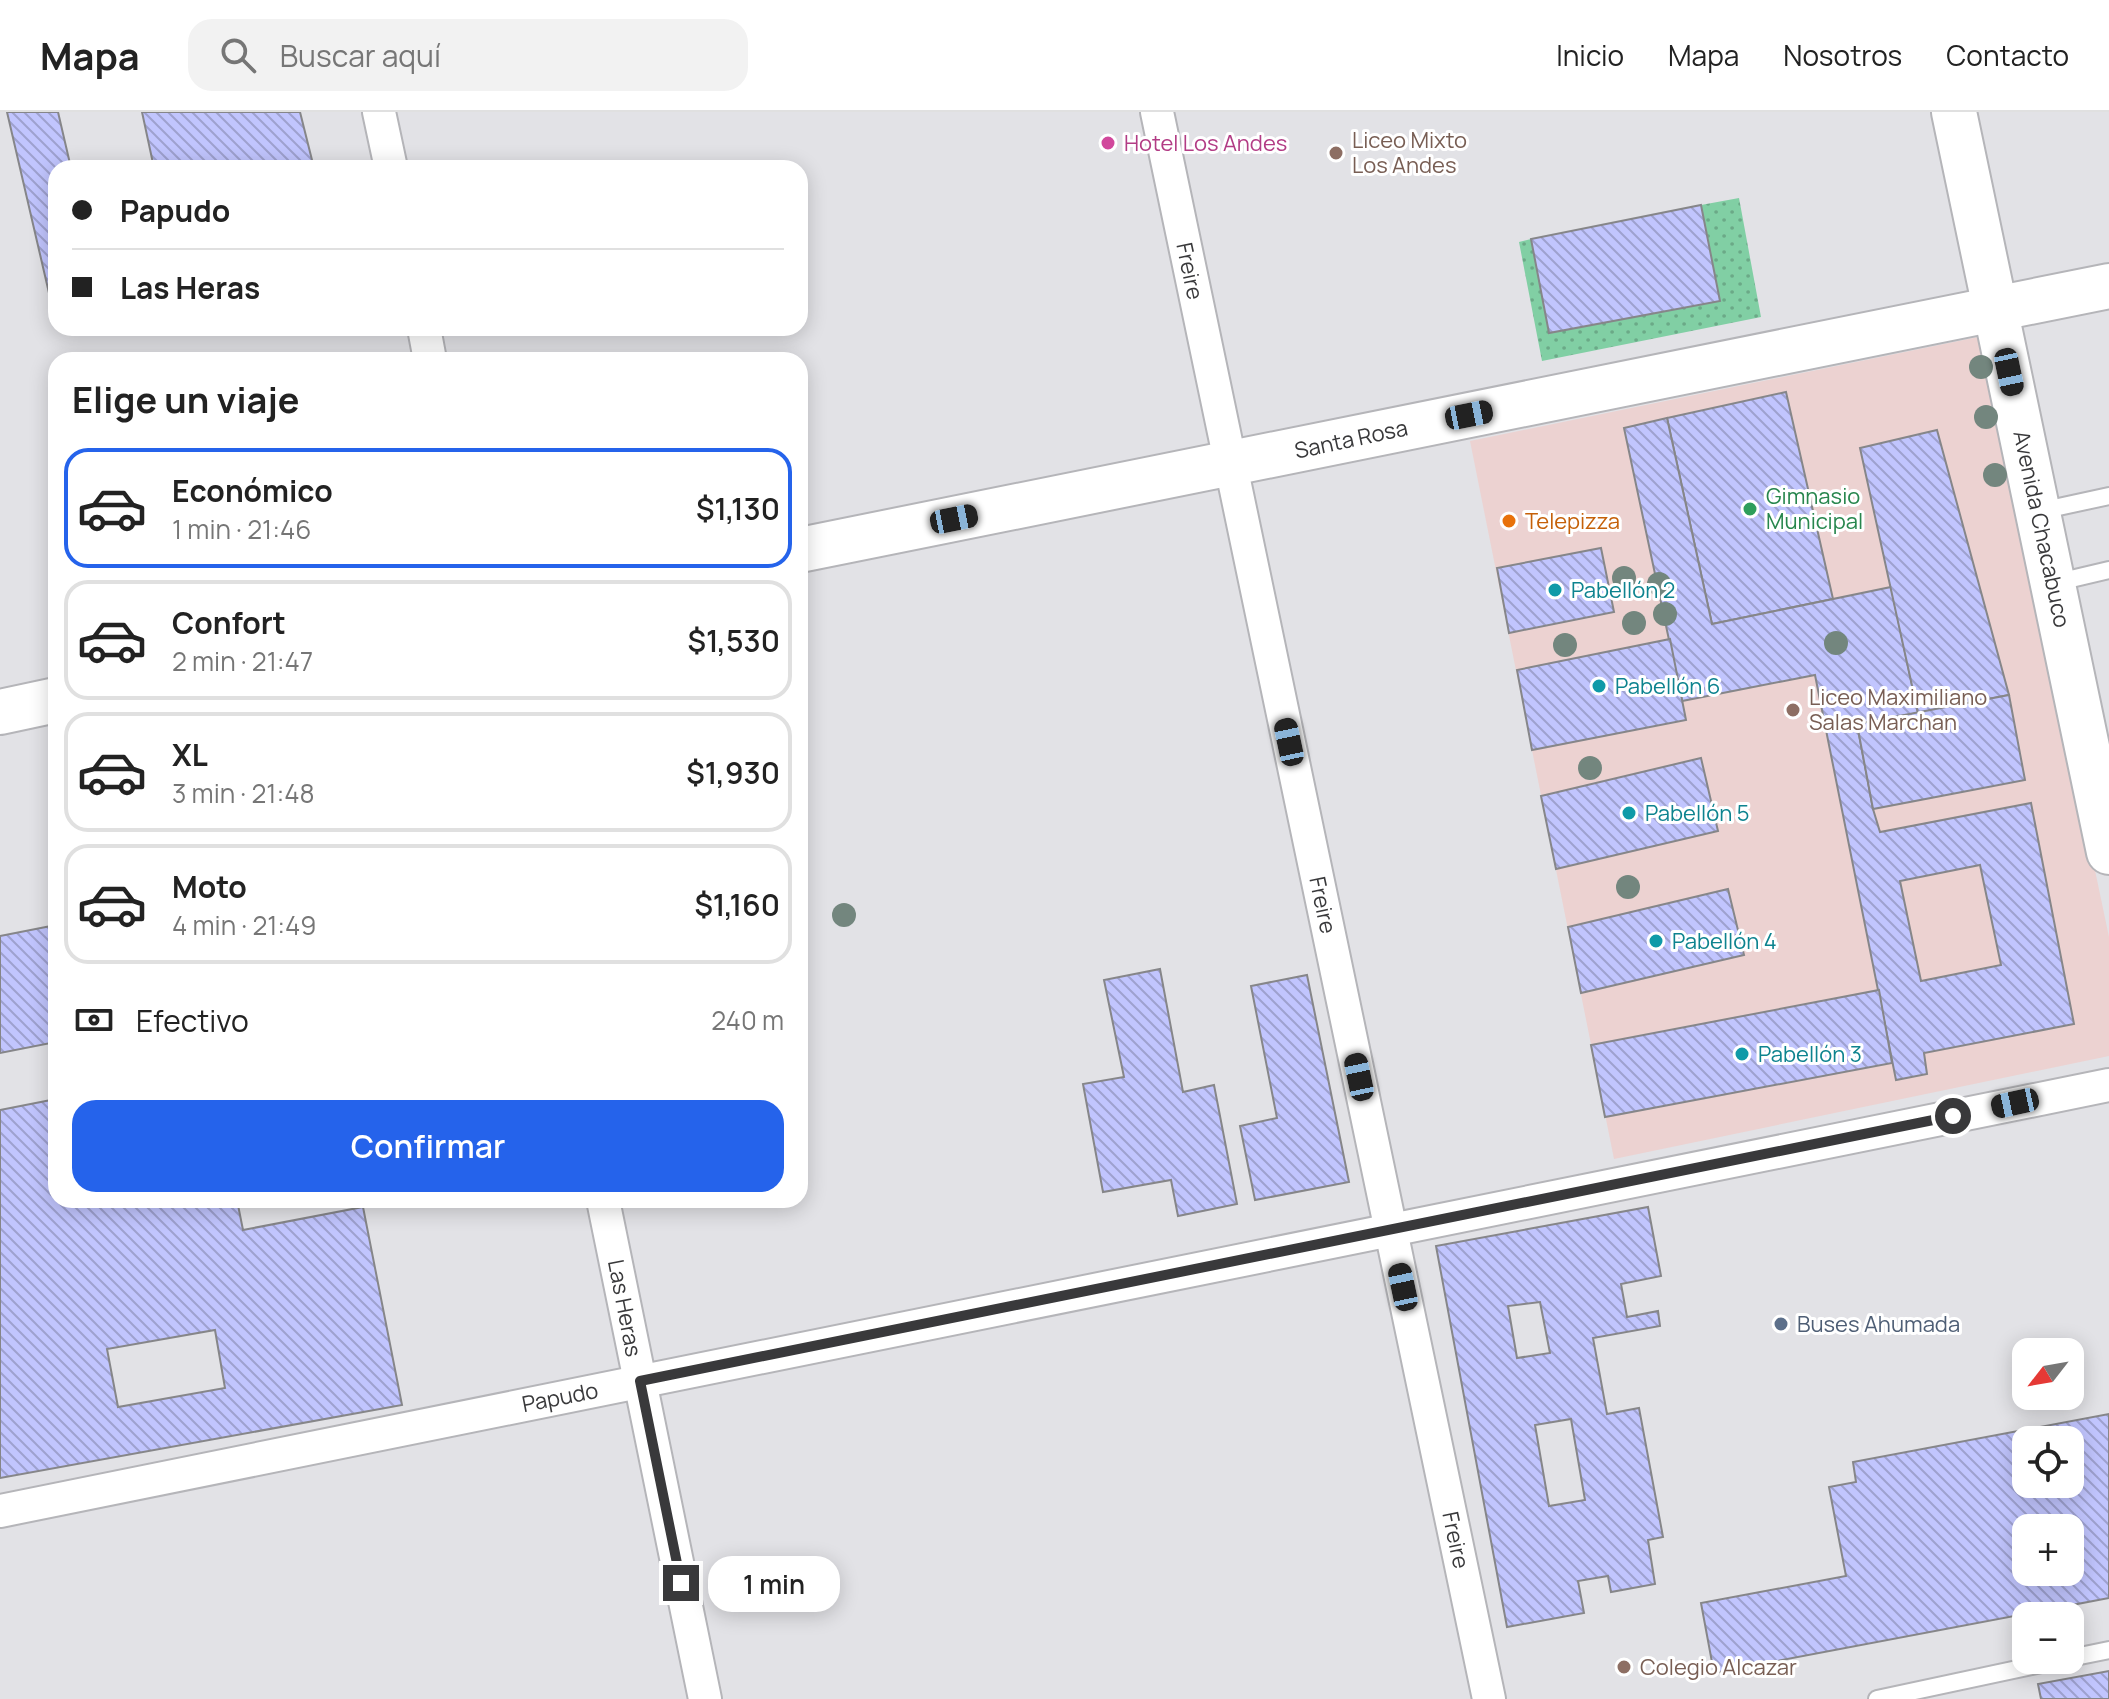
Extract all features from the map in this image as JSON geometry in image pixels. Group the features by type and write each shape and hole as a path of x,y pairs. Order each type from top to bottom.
{"main road":[{"name":"Avenida Chacabuco","path":"1954,112 2053,584 2101,775 2109,852"},
{"name":"Santa Rosa","path":"808,548 2109,286"},
{"path":"0,712 48,702"}],"street":[{"path":"379,112 389,160"},
{"name":"Freire","path":"1157,112 1489,1699"},
{"name":"Papudo","path":"0,1511 2109,1085"},
{"name":"Las Heras","path":"605,1208 705,1699"}],"lane":[{"path":"2038,512 2109,496"},
{"path":"2053,584 2109,570"},
{"path":"2084,1655 2109,1650"},
{"path":"1877,1699 2012,1670"}],"shaded area":[{"name":"Liceo Maximiliano Salas Marchan","path":"1983,336 2109,937 2109,1056 1614,1159 1470,441"}],"green space":[{"path":"1739,198 1761,317 1542,361 1519,242 1531,239 1550,333 1719,301 1701,205"}],"building":[{"path":"7,112 58,112 69,160 48,160 48,289"},
{"path":"142,112 300,112 312,160 152,160"},
{"path":"1701,205 1720,301 1549,333 1531,239"},
{"name":"Gimnasio Municipal","path":"1786,392 1833,599 1712,624 1667,418"},
{"path":"1667,418 1712,624 1891,587 1918,713 1857,724 1880,832 2031,803 2074,1024 1924,1053 1927,1074 1896,1080 1815,675 1682,701 1624,428","holes":["1980,865 2001,965 1921,981 1900,881"]},
{"path":"1937,430 2009,695 1918,713 1860,448"},
{"name":"Pabellón 2","path":"1601,548 1614,612 1509,633 1497,568"},
{"name":"Pabellón 6","path":"1670,639 1686,720 1532,750 1517,670"},
{"path":"2009,695 2025,780 1873,809 1857,724"},
{"name":"Pabellón 5","path":"1701,758 1718,831 1556,869 1541,796"},
{"name":"Pabellón 4","path":"1728,889 1744,955 1581,993 1568,927"},
{"path":"48,927 48,1044 0,1053 0,936"},
{"path":"1160,969 1183,1092 1214,1085 1237,1204 1178,1216 1171,1180 1103,1192 1083,1084 1124,1077 1104,980"},
{"path":"1307,975 1349,1182 1255,1200 1240,1126 1277,1118 1251,986"},
{"name":"Pabellón 3","path":"1879,990 1892,1063 1605,1117 1591,1045"},
{"path":"48,1101 48,1208 239,1208 243,1230 363,1208 402,1405 0,1478 0,1110","holes":["215,1330 225,1388 118,1407 107,1349"]},
{"path":"1648,1207 1661,1276 1621,1284 1627,1317 1658,1311 1660,1326 1593,1338 1607,1414 1639,1408 1663,1537 1648,1540 1655,1584 1611,1592 1608,1576 1578,1581 1584,1613 1507,1627 1436,1246","holes":["1540,1302 1550,1353 1517,1358 1508,1306","1571,1419 1585,1500 1549,1506 1535,1425"]},
{"path":"2109,1414 2109,1598 2084,1603 2012,1602 2012,1616 1714,1673 1701,1603 1846,1576 1829,1487 1856,1482 1853,1462 2012,1432 2012,1498 2084,1498 2084,1426 2045,1426"},
{"path":"2109,1671 2109,1699 2041,1699 2038,1684"}],"place":[{"name":"Hotel Los Andes","path":"1108,143"},
{"name":"Liceo Mixto Los Andes","path":"1336,153"},
{"name":"Gimnasio Municipal","path":"1750,509"},
{"name":"Telepizza","path":"1509,521"},
{"name":"Pabellón 2","path":"1555,590"},
{"name":"Pabellón 6","path":"1599,686"},
{"name":"Liceo Maximiliano Salas Marchan","path":"1793,710"},
{"name":"Pabellón 5","path":"1629,813"},
{"name":"Pabellón 4","path":"1656,941"},
{"name":"Pabellón 3","path":"1742,1054"},
{"name":"Buses Ahumada","path":"1781,1324"},
{"name":"Colegio Alcazar","path":"1624,1667"}],"route":[{"path":"681,1583 640,1381 1953,1116"}]}
